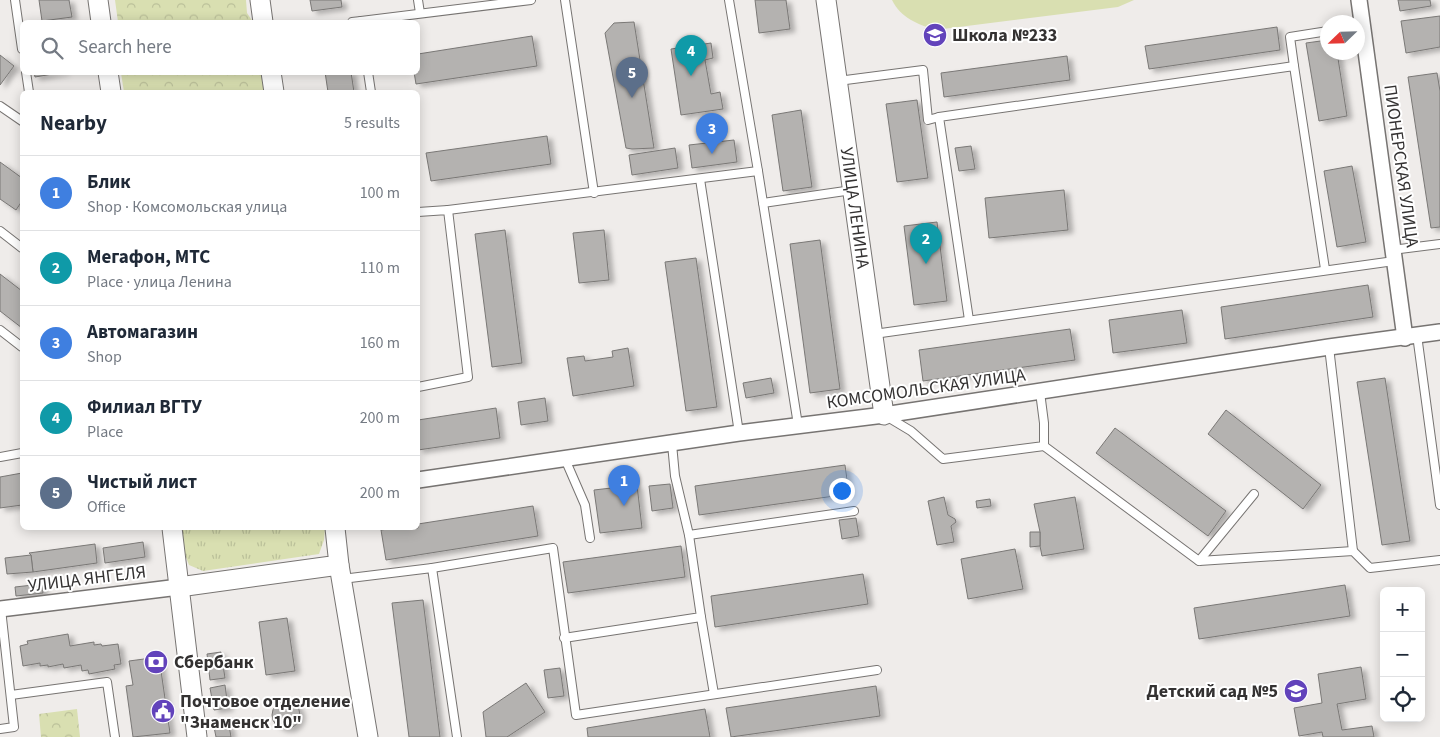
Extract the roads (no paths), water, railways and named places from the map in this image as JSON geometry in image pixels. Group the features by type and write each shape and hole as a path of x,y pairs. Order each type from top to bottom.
{"street":[{"path":"98,0 101,20"},
{"path":"260,0 263,20"},
{"name":"УЛИЦА ЛЕНИНА","path":"826,0 884,415"},
{"name":"ПИОНЕРСКАЯ УЛИЦА","path":"1359,0 1360,15"},
{"name":"ПИОНЕРСКАЯ УЛИЦА","path":"1365,60 1393,255 1411,337"},
{"path":"108,75 111,90"},
{"path":"271,75 274,90"},
{"name":"КОМСОМОЛЬСКАЯ УЛИЦА","path":"420,480 739,433 884,415 1329,347 1440,332"},
{"path":"172,530 197,737"},
{"path":"335,530 340,572 368,737"},
{"path":"179,587 340,572"},
{"name":"УЛИЦА ЯНГЕЛЯ","path":"0,609 179,587"}],"lane":[{"path":"15,0 20,35"},
{"path":"418,0 420,13"},
{"path":"374,20 531,0"},
{"path":"565,0 594,193"},
{"path":"729,0 798,425"},
{"path":"1320,32 1290,37 1325,269"},
{"path":"838,81 922,70 928,120 1294,66"},
{"path":"26,75 29,90"},
{"path":"368,75 371,90"},
{"path":"0,106 20,120"},
{"path":"939,117 969,320"},
{"path":"420,212 594,193 758,171"},
{"path":"700,179 739,433"},
{"path":"763,204 853,190"},
{"path":"420,387 468,377 448,210"},
{"path":"0,232 20,247"},
{"path":"873,334 1325,269 1440,244"},
{"path":"0,330 20,345"},
{"path":"1411,337 1440,505"},
{"path":"1329,347 1352,551 1370,568 1440,560"},
{"path":"1040,392 1044,424 1044,446"},
{"path":"884,415 912,431 943,459 1044,446 1199,561 1352,551"},
{"path":"672,444 675,476 689,535 714,694"},
{"path":"0,456 20,453"},
{"path":"566,459 585,505 590,538"},
{"path":"1199,561 1254,494"},
{"path":"689,535 854,511"},
{"path":"340,572 432,568 554,548 564,638 576,715 877,670"},
{"path":"432,568 458,737"},
{"path":"0,609 14,727 0,729"},
{"path":"564,638 701,617"},
{"path":"11,695 107,682 115,737"}],"place":[{"name":"Школа №233","path":"935,35"},
{"name":"Филиал ВГТУ","path":"691,76"},
{"name":"Чистый лист","path":"632,98"},
{"name":"Автомагазин","path":"712,154"},
{"name":"Мегафон, МТС","path":"926,264"},
{"name":"Блик","path":"624,506"},
{"name":"Сбербанк","path":"156,662"},
{"name":"Детский сад №5","path":"1296,691"},
{"name":"Почтовое отделение \"Знаменск 10\"","path":"163,711"}]}
